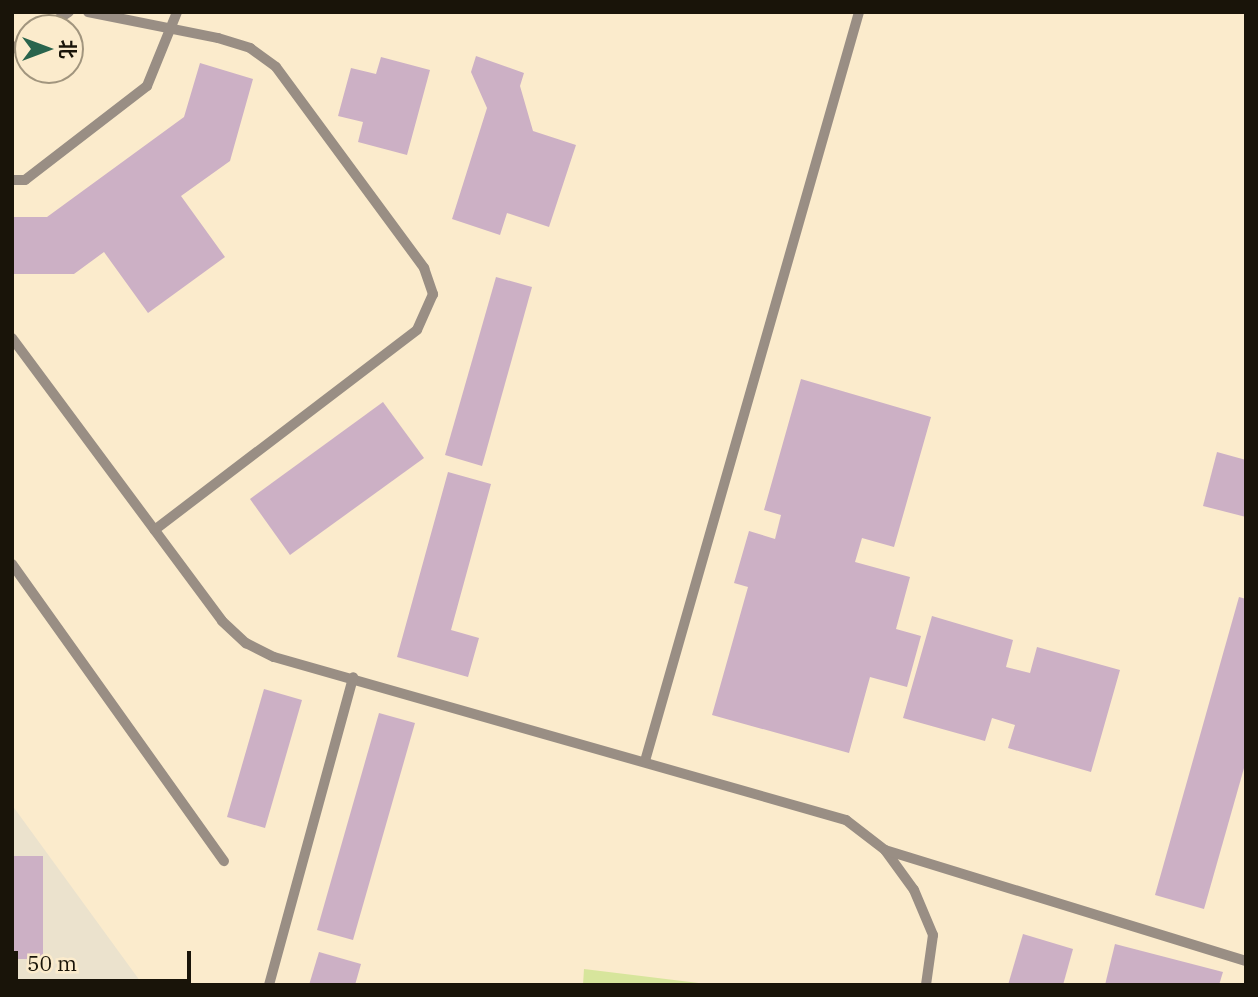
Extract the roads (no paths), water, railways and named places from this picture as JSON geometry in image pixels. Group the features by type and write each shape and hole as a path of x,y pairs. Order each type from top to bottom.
{"lane":[{"path":"88,12 250,48 276,67 424,268 433,294 417,330 155,530"},
{"path":"12,180 25,180 147,86 172,32 177,12"},
{"path":"645,761 859,12"},
{"path":"12,338 155,530 246,643 274,657 353,677 846,820 885,850 914,890 933,935 926,985"},
{"path":"12,564 224,861"},
{"path":"269,985 353,677"},
{"path":"885,850 1246,961"}]}
